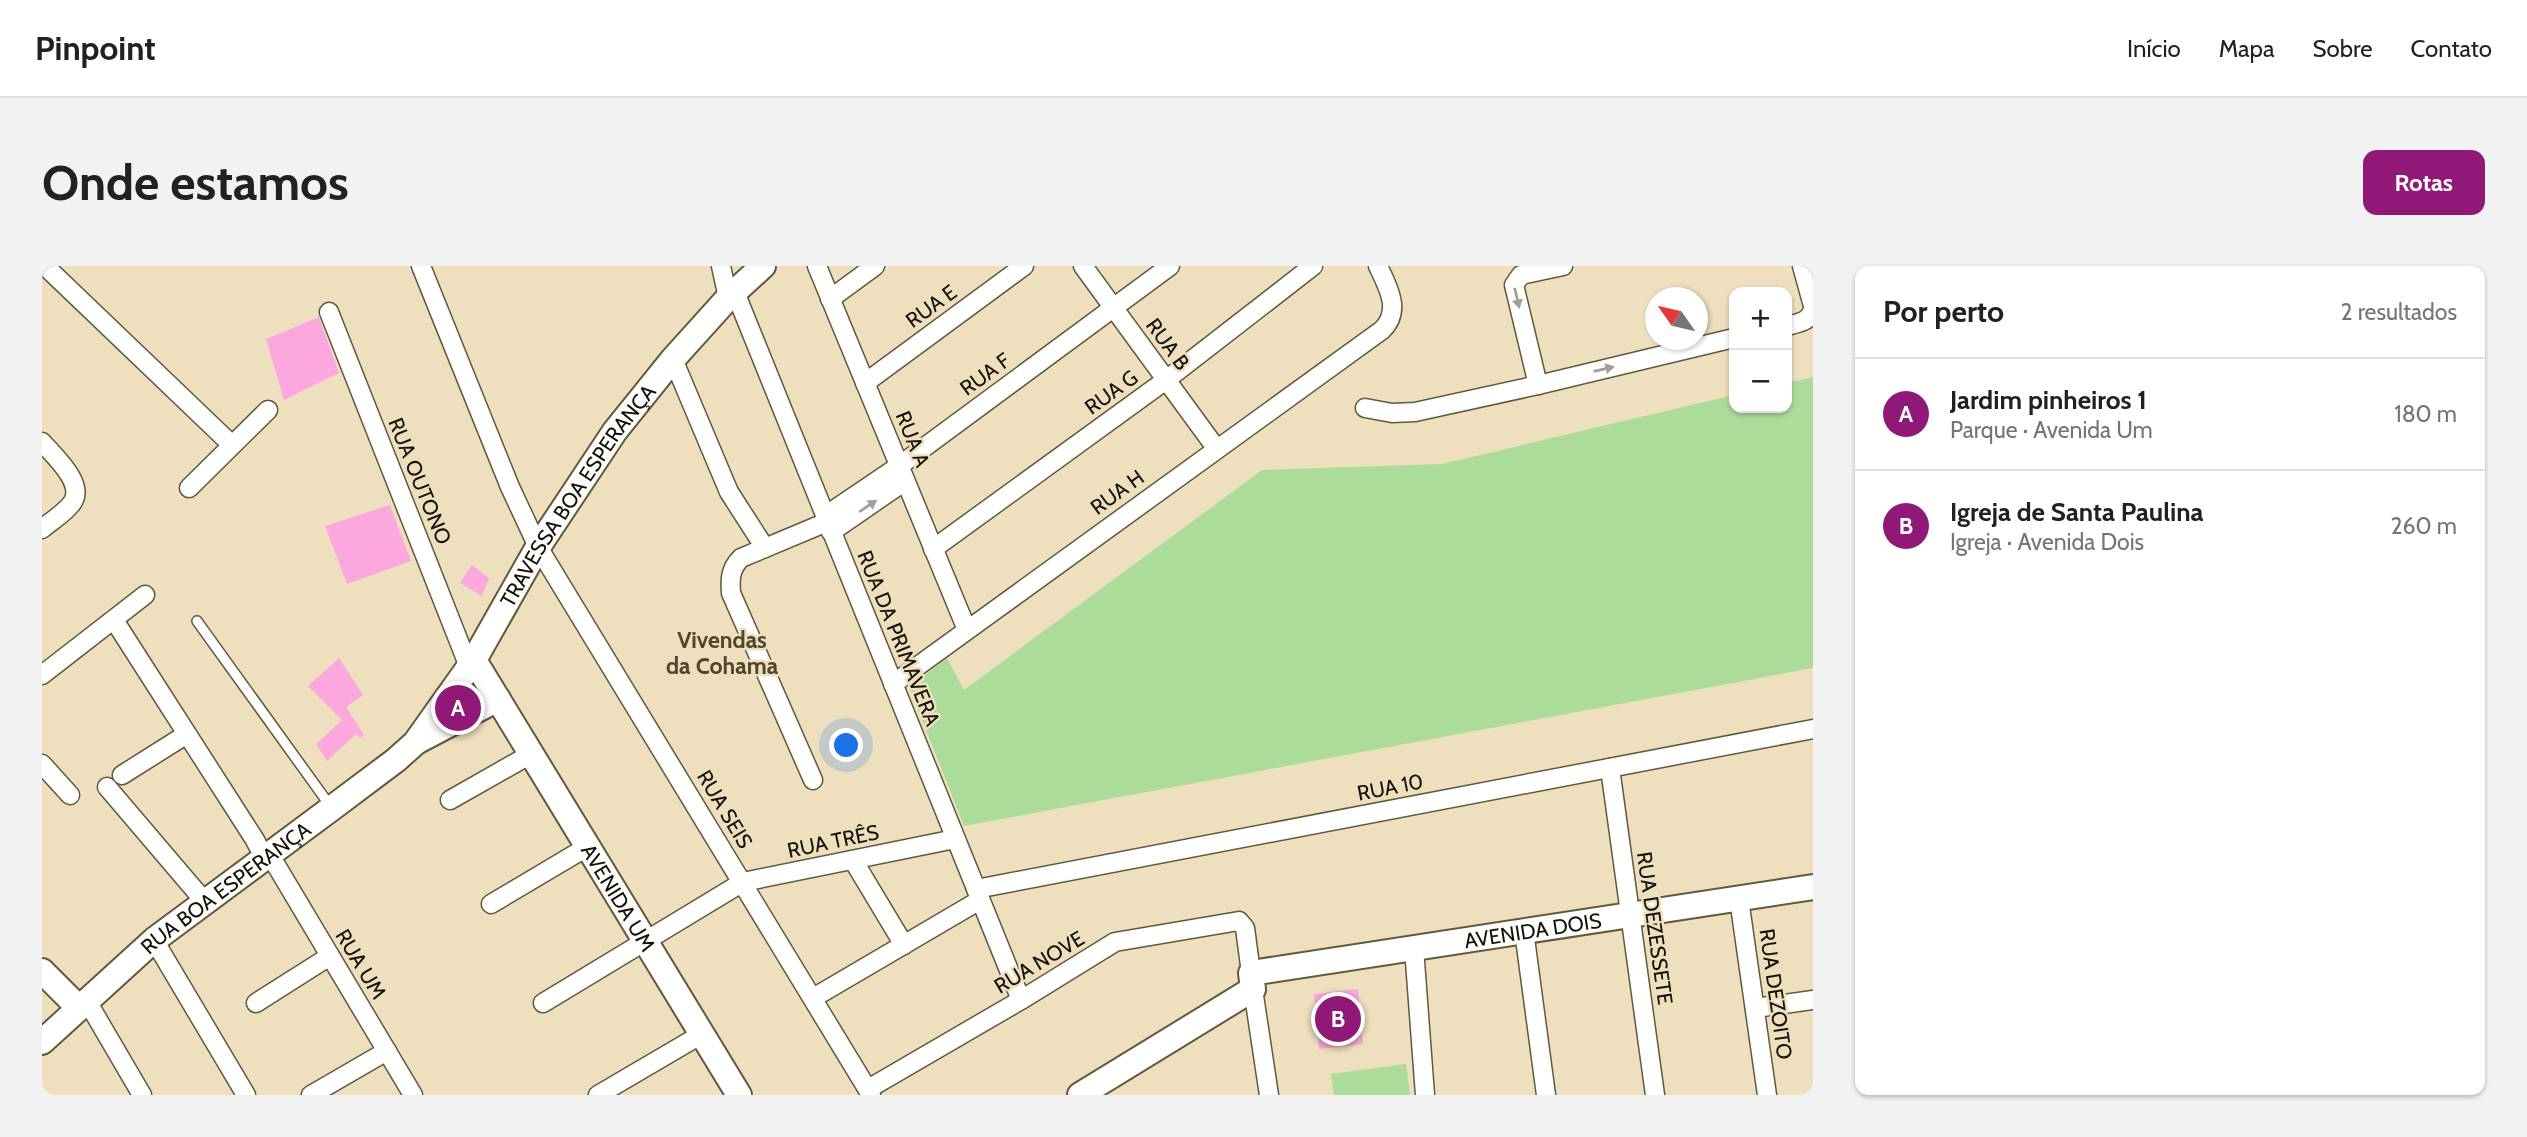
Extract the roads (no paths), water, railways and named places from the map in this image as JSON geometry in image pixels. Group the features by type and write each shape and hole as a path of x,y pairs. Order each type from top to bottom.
{"street":[{"path":"46,266 232,445"},
{"name":"RUA SEIS","path":"421,266 505,476 538,547 870,1092"},
{"name":"RUA DA PRIMAVERA","path":"721,266 1021,1000"},
{"name":"TRAVESSA BOA ESPERANÇA","path":"415,743 471,664 538,547 615,431 673,359 732,295 763,266"},
{"name":"RUA A","path":"817,266 967,630"},
{"path":"830,299 875,266"},
{"name":"RUA E","path":"865,383 1024,266"},
{"name":"RUA B","path":"1083,266 1216,448"},
{"name":"RUA F","path":"813,780 731,593 731,574 737,563 748,555 828,523 902,473 1170,266"},
{"name":"RUA G","path":"933,549 1166,380 1312,266"},
{"name":"RUA H","path":"892,684 1388,324 1394,309 1390,292 1378,266"},
{"path":"1538,385 1514,285 1521,275 1563,266"},
{"path":"1792,325 1804,322 1812,314 1813,308 1802,266"},
{"name":"RUA OUTONO","path":"329,312 471,664"},
{"path":"1365,408 1392,413 1415,412 1729,339"},
{"path":"673,359 729,492 765,548"},
{"path":"188,488 268,410"},
{"path":"42,442 75,481 72,503 42,528"},
{"path":"42,675 145,595"},
{"name":"RUA UM","path":"114,620 330,957 413,1095"},
{"name":"AVENIDA UM","path":"471,664 498,699 739,1095"},
{"path":"415,743 498,699"},
{"name":"RUA 10","path":"813,998 904,944 978,895 1813,729"},
{"path":"122,775 187,734"},
{"name":"RUA BOA ESPERANÇA","path":"42,1042 154,940 396,760 415,743"},
{"path":"450,800 531,754"},
{"path":"42,764 70,796"},
{"name":"RUA DEZESSETE","path":"1610,768 1655,1095"},
{"path":"107,787 205,902"},
{"name":"RUA TRÊS","path":"543,1003 743,882 956,839"},
{"path":"491,904 587,846"},
{"path":"853,860 904,944"},
{"name":"AVENIDA DOIS","path":"1080,1095 1252,981 1414,948 1813,887"},
{"name":"RUA DEZOITO","path":"1739,898 1767,1095"},
{"name":"RUA NOVE","path":"870,1092 1115,942 1234,920 1245,928 1252,981"},
{"path":"1524,931 1546,1095"},
{"path":"154,940 246,1095"},
{"path":"1414,948 1425,1095"},
{"path":"256,1003 330,957"},
{"path":"42,971 83,1004 142,1095"},
{"path":"1252,981 1269,1095"},
{"path":"1755,1008 1813,1000"},
{"path":"598,1095 702,1034"},
{"path":"311,1095 387,1051"}],"lane":[{"path":"197,621 332,808"}],"place":[{"name":"Jardim pinheiros 1","path":"458,708"},
{"name":"Igreja de Santa Paulina","path":"1338,1019"}],"district":[{"name":"Vivendas da Cohama","path":"722,653"}]}
